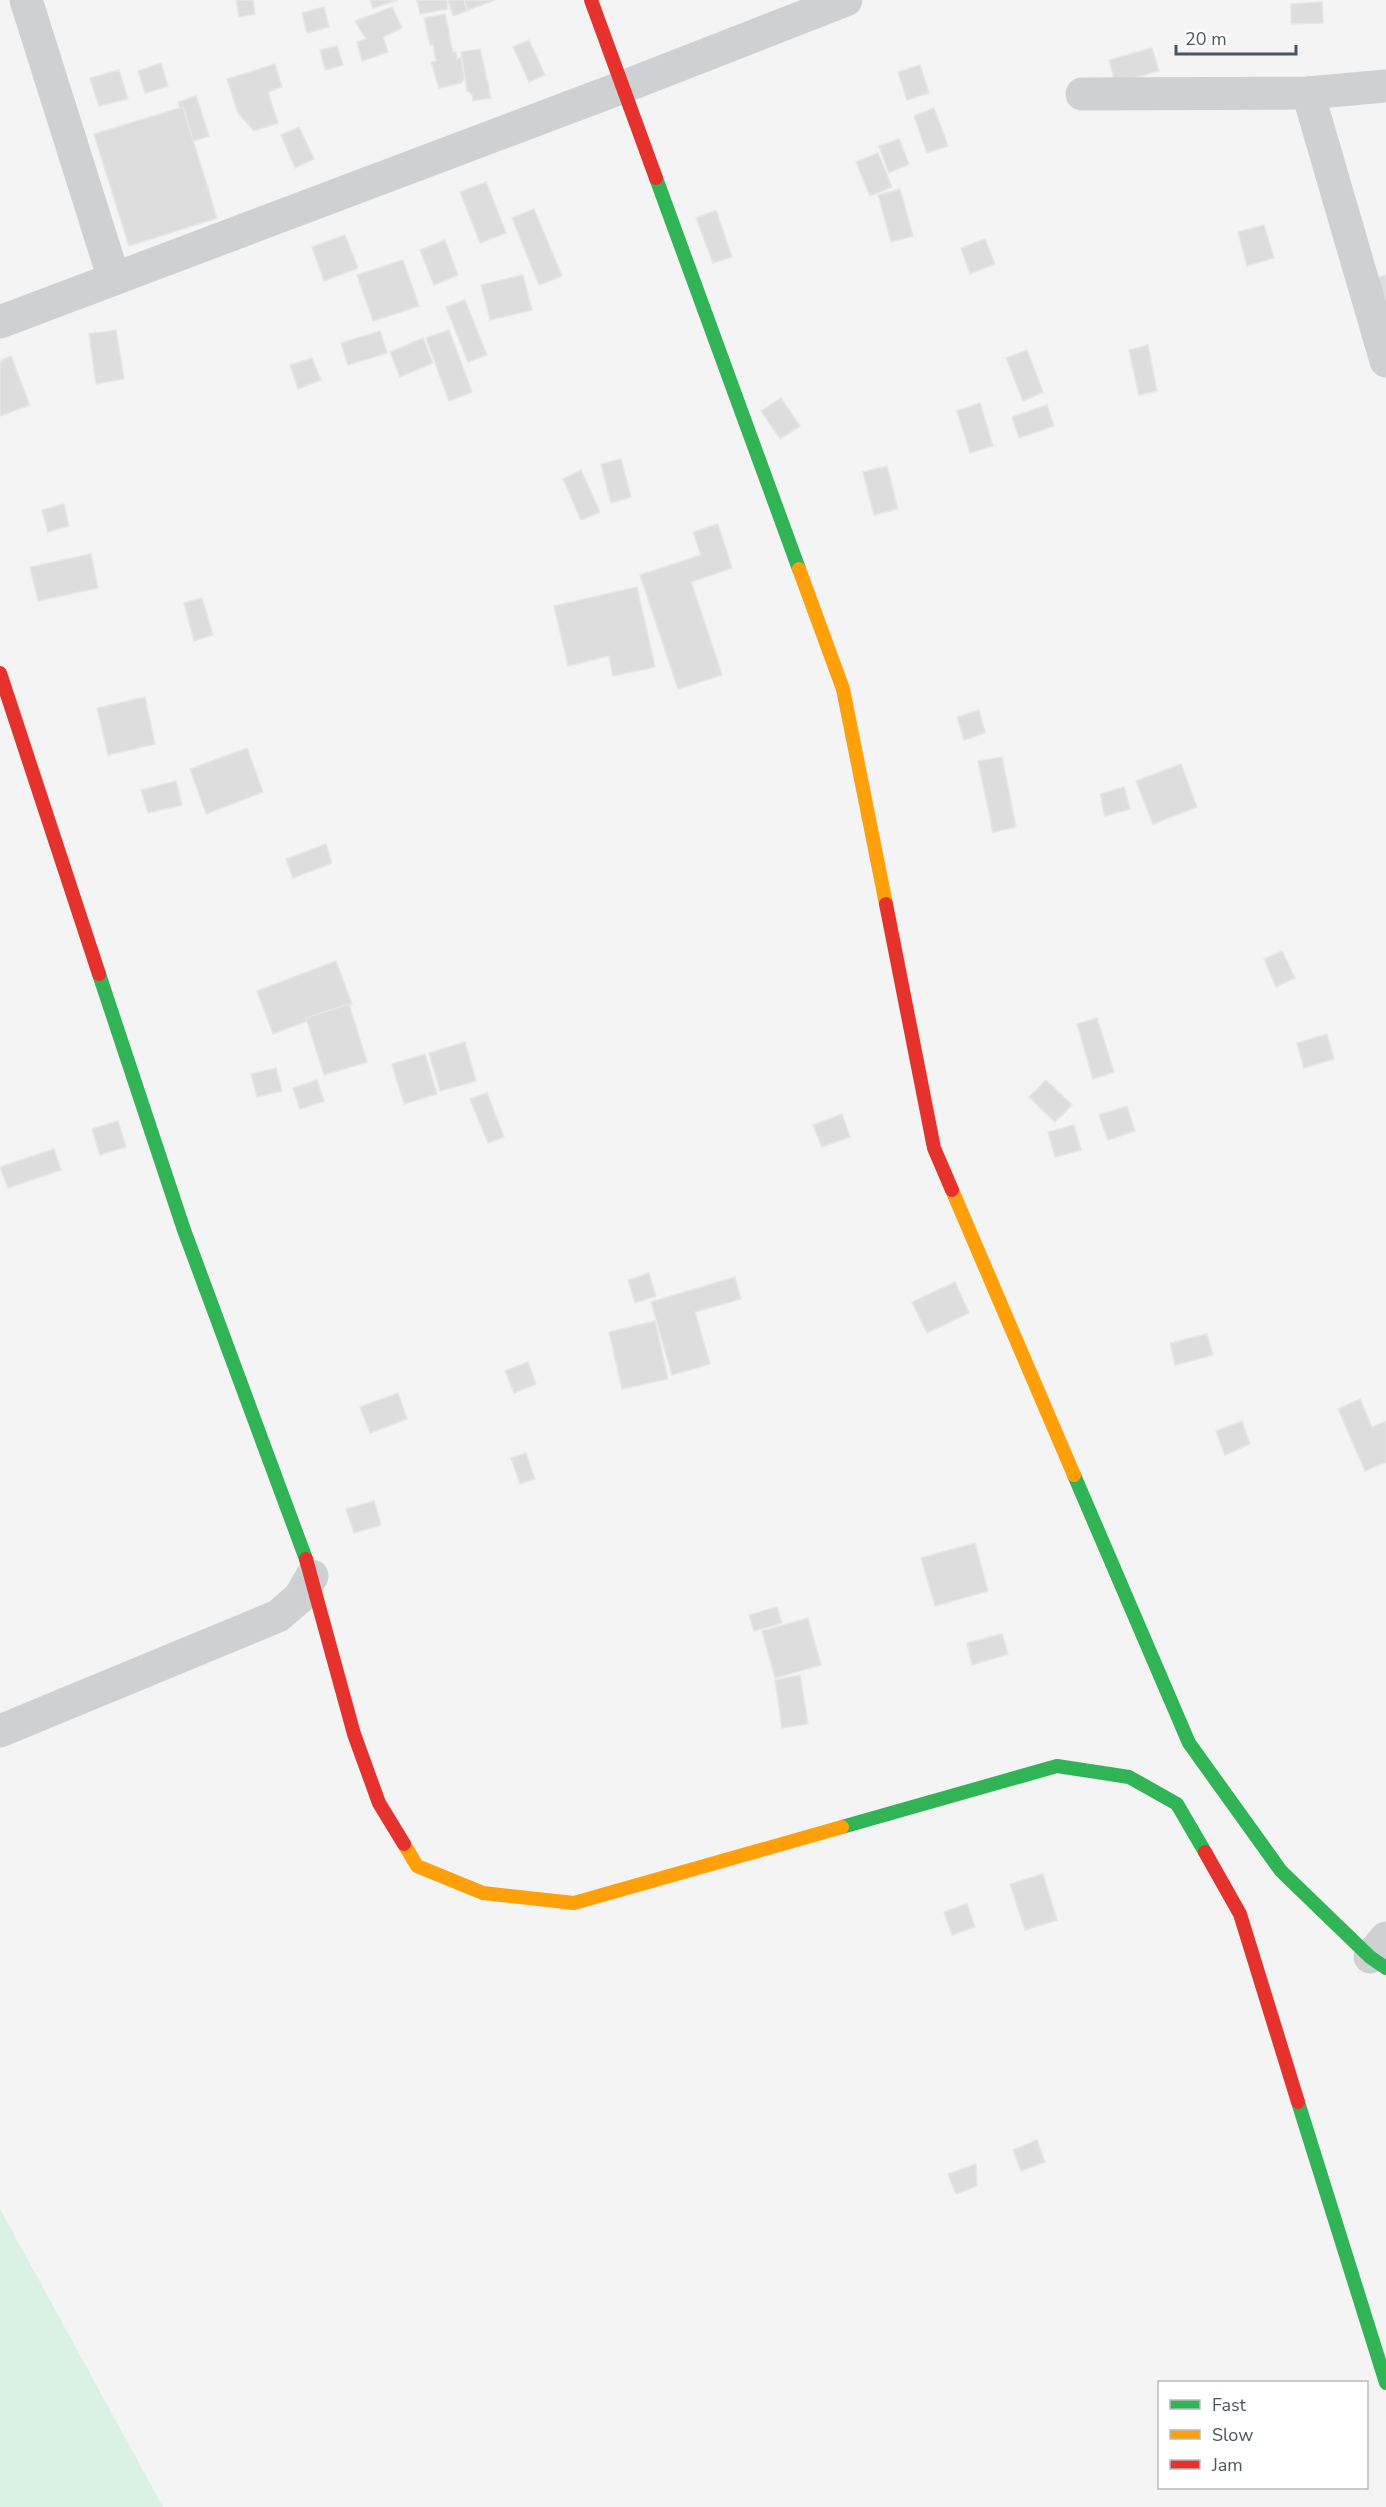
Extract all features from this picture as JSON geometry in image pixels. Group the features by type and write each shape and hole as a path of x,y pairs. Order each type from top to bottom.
{"street":[{"path":"27,0 114,279"},
{"path":"591,0 843,689 934,1148 1189,1743 1281,1871 1381,1954"},
{"path":"0,322 623,87 846,0"},
{"path":"1082,94 1308,93 1386,86"},
{"path":"1308,93 1386,361"},
{"path":"0,673 184,1230 312,1575 354,1734 379,1803 417,1866 483,1893 574,1903 1057,1766 1129,1778 1177,1804 1240,1914 1386,2383"},
{"path":"0,1731 278,1616 300,1597 312,1575"}],"green space":[{"path":"0,2209 163,2507 0,2507"}],"building":[{"path":"236,0 253,0 255,14 239,17"},
{"path":"370,0 398,0 373,8"},
{"path":"417,0 447,0 448,9 420,14"},
{"path":"448,0 464,0 467,11 453,16"},
{"path":"464,0 495,0 468,10"},
{"path":"1322,2 1323,23 1291,24 1291,4"},
{"path":"324,7 329,27 307,33 302,13"},
{"path":"392,7 402,28 383,37 388,52 362,61 357,42 366,39 355,21"},
{"path":"445,14 453,52 456,52 457,59 461,58 464,79 461,83 439,88 431,62 436,61 433,45 430,45 424,18"},
{"path":"529,40 545,75 529,82 513,47"},
{"path":"337,46 343,65 325,70 320,50"},
{"path":"1152,48 1159,71 1115,83 1109,60"},
{"path":"480,49 491,98 473,101 472,94 467,91 461,52"},
{"path":"161,63 168,86 145,93 138,71"},
{"path":"275,64 282,87 268,92 278,123 254,131 238,113 227,79"},
{"path":"920,65 929,93 907,100 898,72"},
{"path":"119,70 128,99 99,106 90,78"},
{"path":"196,96 209,136 190,142 178,102"},
{"path":"183,107 217,218 129,246 94,134"},
{"path":"934,108 948,146 927,153 914,116"},
{"path":"299,127 314,159 295,168 281,135"},
{"path":"899,139 909,164 889,173 879,146"},
{"path":"878,153 892,187 870,196 856,162"},
{"path":"486,182 506,233 480,243 460,192"},
{"path":"900,189 913,236 891,242 878,195"},
{"path":"534,209 562,276 539,285 512,218"},
{"path":"716,210 732,257 713,263 696,218"},
{"path":"1264,225 1274,258 1247,266 1238,232"},
{"path":"345,235 358,268 324,281 312,247"},
{"path":"985,239 995,264 970,274 961,248"},
{"path":"445,240 458,275 434,285 420,250"},
{"path":"403,260 419,306 373,321 357,275"},
{"path":"523,275 532,310 490,320 481,285"},
{"path":"1386,275 1386,319 1373,279"},
{"path":"465,300 487,355 468,362 446,307"},
{"path":"116,330 124,379 96,384 89,334"},
{"path":"449,330 472,392 449,401 426,338"},
{"path":"380,331 387,353 348,365 341,343"},
{"path":"423,338 433,363 400,377 390,352"},
{"path":"1148,345 1157,391 1139,395 1129,350"},
{"path":"1027,350 1043,392 1023,401 1006,358"},
{"path":"11,356 30,405 0,416 0,361"},
{"path":"312,358 321,380 298,389 290,365"},
{"path":"781,398 800,426 780,439 761,411"},
{"path":"980,403 993,446 970,453 957,411"},
{"path":"1047,405 1054,426 1019,438 1012,417"},
{"path":"621,459 631,497 611,503 601,464"},
{"path":"887,466 898,509 874,515 863,472"},
{"path":"581,470 600,512 581,520 563,479"},
{"path":"64,504 69,526 48,532 42,510"},
{"path":"718,524 732,568 691,582 722,675 678,689 640,575 701,555 693,532"},
{"path":"91,554 98,588 38,601 30,567"},
{"path":"637,587 655,667 613,676 609,656 568,666 554,606"},
{"path":"202,598 213,635 194,641 184,603"},
{"path":"145,697 155,744 108,755 97,708"},
{"path":"979,710 985,733 964,740 957,717"},
{"path":"247,748 263,792 206,814 190,769"},
{"path":"1002,757 1016,827 993,832 978,761"},
{"path":"1181,764 1197,807 1153,824 1136,781"},
{"path":"176,781 182,805 148,813 141,790"},
{"path":"1124,787 1130,809 1105,816 1100,794"},
{"path":"326,844 332,863 293,878 286,859"},
{"path":"1282,951 1295,978 1276,987 1264,959"},
{"path":"336,961 352,1004 273,1034 257,991"},
{"path":"349,1004 367,1062 324,1075 306,1018"},
{"path":"1097,1018 1114,1072 1093,1079 1077,1024"},
{"path":"1327,1034 1334,1059 1304,1068 1297,1043"},
{"path":"465,1042 476,1081 440,1091 429,1053"},
{"path":"425,1054 437,1094 404,1104 392,1064"},
{"path":"276,1068 282,1091 257,1097 251,1074"},
{"path":"317,1080 324,1101 300,1109 293,1088"},
{"path":"1046,1080 1072,1105 1055,1122 1029,1097"},
{"path":"487,1093 504,1137 488,1143 470,1099"},
{"path":"1127,1106 1135,1131 1108,1140 1099,1115"},
{"path":"842,1114 850,1137 822,1147 813,1125"},
{"path":"118,1121 126,1147 100,1155 92,1129"},
{"path":"1074,1125 1081,1150 1055,1157 1048,1132"},
{"path":"54,1149 61,1170 8,1188 0,1167"},
{"path":"649,1273 656,1296 635,1303 628,1280"},
{"path":"735,1277 741,1299 695,1312 710,1364 672,1375 651,1302"},
{"path":"955,1282 969,1313 927,1333 912,1302"},
{"path":"655,1321 668,1379 622,1389 609,1332"},
{"path":"1207,1334 1213,1355 1175,1365 1170,1343"},
{"path":"528,1362 536,1384 514,1393 505,1371"},
{"path":"398,1393 407,1419 370,1433 360,1407"},
{"path":"1360,1399 1372,1427 1386,1421 1386,1462 1365,1471 1338,1409"},
{"path":"1242,1421 1250,1444 1225,1455 1216,1431"},
{"path":"526,1453 535,1479 520,1484 511,1458"},
{"path":"374,1501 381,1525 354,1533 346,1509"},
{"path":"975,1543 988,1591 935,1606 921,1558"},
{"path":"777,1607 782,1623 754,1631 749,1615"},
{"path":"808,1618 821,1665 775,1678 762,1631"},
{"path":"1002,1634 1008,1654 972,1665 967,1643"},
{"path":"800,1675 808,1724 782,1728 775,1680"},
{"path":"1043,1874 1057,1920 1025,1930 1010,1884"},
{"path":"967,1904 975,1927 952,1935 944,1912"},
{"path":"1037,2140 1045,2162 1021,2171 1013,2150"},
{"path":"976,2164 977,2186 956,2194 948,2174"}],"traffic: fast":[{"path":"656,178 799,569"},
{"path":"99,974 184,1230 306,1559"},
{"path":"1074,1475 1189,1743 1281,1871 1370,1957 1386,1968"},
{"path":"842,1827 1057,1766 1129,1777 1177,1804 1205,1852"},
{"path":"1298,2102 1386,2383"}],"traffic: slow":[{"path":"799,569 843,689 886,904"},
{"path":"952,1190 1074,1475"},
{"path":"404,1844 417,1866 483,1893 574,1903 842,1827"}],"traffic: jam":[{"path":"591,0 656,178"},
{"path":"0,673 99,974"},
{"path":"886,904 934,1148 952,1190"},
{"path":"306,1559 354,1734 379,1803 404,1844"},
{"path":"1205,1852 1240,1914 1298,2102"}]}
